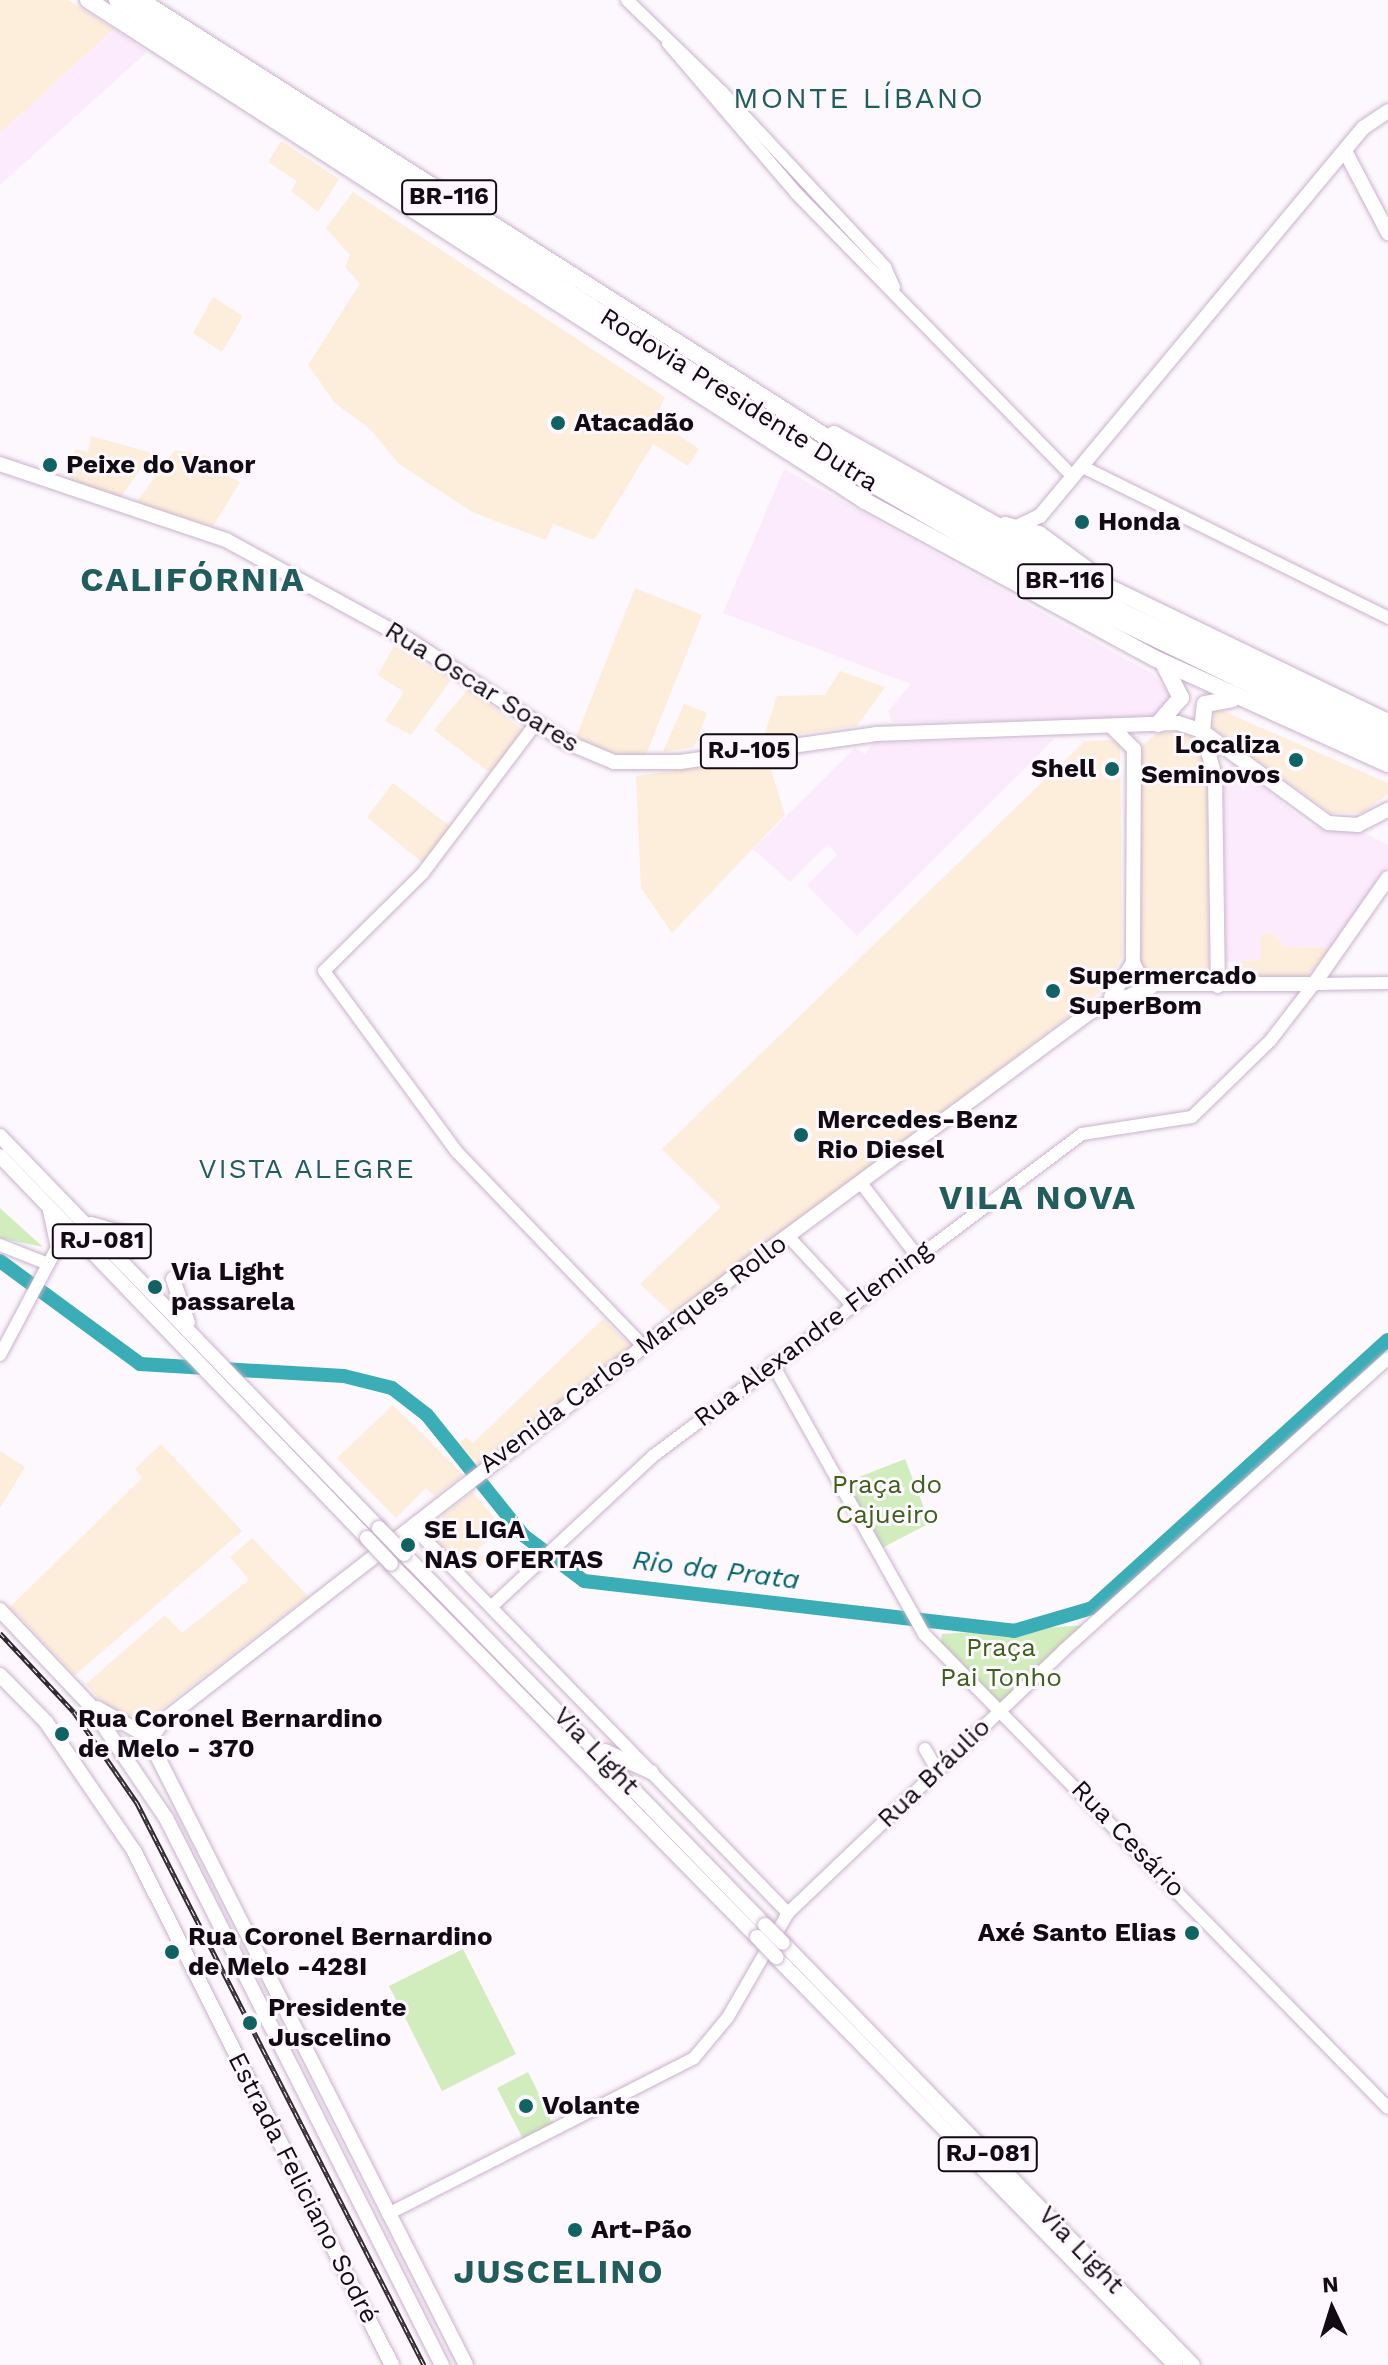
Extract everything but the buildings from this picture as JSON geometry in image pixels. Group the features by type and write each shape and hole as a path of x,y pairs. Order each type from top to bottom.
{"highway":[{"name":"BR-116","path":"88,0 786,452 1154,658 1388,764"},
{"name":"Rodovia Presidente Dutra","path":"117,0 812,449 1059,592 1388,751"},
{"name":"Rodovia Presidente Dutra","path":"140,0 758,395 1050,572 1388,737"},
{"name":"BR-116","path":"758,395 1100,583 1388,722"},
{"path":"988,520 1039,534 1100,583"},
{"path":"1154,658 1180,690 1175,711 1158,724"},
{"path":"1202,731 1200,714 1210,699 1252,705"}],"main road":[{"path":"1017,527 1040,516 1345,151 1388,111"},
{"path":"1345,151 1388,233"},
{"name":"Rua Oscar Soares","path":"0,464 226,540 409,640 586,752 638,764 876,734 1158,724 1202,731 1328,823 1358,825 1388,810"},
{"path":"1039,534 1040,516"},
{"path":"1151,987 1138,980 1133,963 1134,749 1158,724"},
{"path":"1110,726 1134,749"},
{"path":"1202,731 1215,776 1218,986"},
{"name":"Rua Alexandre Fleming","path":"1314,984 1388,878"},
{"name":"Avenida Carlos Marques Rollo","path":"1111,998 1133,963"},
{"name":"Avenida Carlos Marques Rollo","path":"122,1751 123,1732 143,1736 486,1467 788,1236 1111,998 1151,987 1314,984"},
{"name":"Via Light","path":"0,1136 198,1345 391,1564 1193,2365"},
{"name":"Via Light","path":"0,1156 94,1252 198,1345"},
{"path":"72,1211 103,1230 129,1235"},
{"path":"173,1279 198,1345"},
{"name":"Via Light","path":"232,1384 379,1528 576,1731 761,1931"},
{"path":"0,1610 89,1704 122,1751 188,1860 442,2365"},
{"name":"Estrada Feliciano Sodré","path":"0,1675 46,1722 111,1812 392,2365"},
{"path":"89,1704 143,1736 466,2365"},
{"path":"576,1731 628,1766 651,1772"},
{"path":"122,1751 141,1757 143,1736"},
{"name":"Via Light","path":"780,1950 1175,2365"}],"street":[{"path":"627,0 885,267 894,287 1077,472 1388,618"},
{"path":"537,722 416,882 324,971 457,1152 644,1347"},
{"path":"1314,984 1388,983"},
{"name":"Rua Alexandre Fleming","path":"491,1607 637,1469 772,1363 1088,1130 1195,1116 1314,984"},
{"path":"861,1183 917,1256"},
{"path":"46,1203 57,1248"},
{"path":"788,1236 851,1304"},
{"path":"0,1355 57,1248 71,1243 94,1252"},
{"path":"0,1245 46,1267"},
{"name":"Rua Bráulio","path":"388,2214 694,2058 728,2017 788,1913 1001,1709 1388,1358"},
{"name":"Rua Cesário","path":"772,1363 918,1625 1388,2108"},
{"path":"412,1526 788,1913"},
{"path":"925,1749 937,1770"}],"shaded area":[{"path":"0,0 68,0 114,29 0,133"},
{"path":"114,29 147,52 0,185 0,133"},
{"path":"281,141 339,179 318,212 291,191 297,181 268,162"},
{"path":"353,192 665,397 655,419 699,449 688,466 653,444 594,540 553,524 546,540 472,512 399,464 370,429 335,403 308,365 360,284 345,267 350,255 326,228"},
{"path":"213,297 243,316 222,352 193,333"},
{"path":"91,436 152,453 118,501 69,482 75,449 88,452"},
{"path":"175,450 219,458 212,468 240,482 213,526 135,504"},
{"path":"784,469 1153,674 1172,697 1165,714 1146,720 892,722 888,711 911,684 723,613"},
{"path":"635,588 702,615 645,757 611,753 576,737"},
{"path":"394,646 451,680 411,735 385,721 404,692 378,675"},
{"path":"840,671 885,687 857,726 763,739 777,696 825,695"},
{"path":"469,688 524,731 492,774 434,730"},
{"path":"684,704 707,713 694,747 663,752"},
{"name":"Localiza Seminovos","path":"1216,708 1388,783 1388,794 1362,813 1331,813 1213,728"},
{"path":"1183,731 1199,741 1207,764 1209,978 1152,977 1138,961 1140,748 1157,733"},
{"path":"1054,739 857,936 807,885 837,855 828,844 790,882 753,849 855,748 865,754 873,743"},
{"path":"1120,740 1122,956 1106,988 673,1315 640,1284 721,1207 662,1149 1085,741"},
{"path":"767,757 785,815 672,933 641,888 636,776"},
{"path":"1233,764 1311,826 1365,833 1388,845 1388,867 1331,948 1284,947 1273,933 1261,934 1260,960 1226,962 1223,770"},
{"path":"393,783 451,827 424,864 367,817"},
{"path":"1273,933 1284,947 1331,948 1305,978 1240,978 1240,961 1260,960 1260,934"},
{"path":"603,1319 631,1346 475,1469 456,1446 466,1437 473,1443"},
{"path":"393,1405 463,1475 435,1496 426,1488 396,1518 337,1458"},
{"path":"161,1444 242,1531 75,1675 10,1607 142,1478 135,1469"},
{"path":"0,1451 25,1467 0,1508"},
{"path":"472,1492 502,1527 477,1550 486,1561 470,1575 426,1530"},
{"path":"252,1538 308,1596 155,1714 125,1716 101,1701 86,1684 165,1615 182,1633 249,1580 230,1557"}],"green space":[{"path":"0,1208 43,1247 0,1238"},
{"name":"Praça do Cajueiro","path":"905,1459 930,1523 878,1550 841,1484"},
{"name":"Praça Pai Tonho","path":"1087,1625 1000,1703 940,1647 942,1634"},
{"path":"463,1949 516,2054 442,2091 389,1986"},
{"name":"Volante","path":"528,2072 554,2124 523,2139 497,2088"}],"waterway":[{"name":"Rio da Prata","path":"0,1261 140,1364 344,1376 392,1388 427,1415 523,1535 584,1581 1014,1631 1092,1608 1388,1340"}],"railway":[{"path":"0,1633 74,1712 137,1803 424,2365"}],"place":[{"name":"Atacadão","path":"558,423"},
{"name":"Peixe do Vanor","path":"50,465"},
{"name":"Honda","path":"1082,522"},
{"name":"Localiza Seminovos","path":"1296,760"},
{"name":"Shell","path":"1112,769"},
{"name":"Supermercado SuperBom","path":"1053,991"},
{"name":"Mercedes-Benz Rio Diesel","path":"801,1135"},
{"name":"Via Light passarela","path":"155,1287"},
{"name":"SE LIGA NAS OFERTAS","path":"408,1545"},
{"name":"Rua Coronel Bernardino de Melo - 370","path":"62,1734"},
{"name":"Axé Santo Elias","path":"1192,1933"},
{"name":"Rua Coronel Bernardino de Melo -428I","path":"172,1952"},
{"name":"Presidente Juscelino","path":"250,2023"},
{"name":"Volante","path":"526,2106"},
{"name":"Art-Pão","path":"575,2230"}],"district":[{"name":"MONTE LÍBANO","path":"859,98"},
{"name":"CALIFÓRNIA","path":"193,580"},
{"name":"VISTA ALEGRE","path":"307,1169"},
{"name":"VILA NOVA","path":"1038,1198"},
{"name":"JUSCELINO","path":"559,2272"}]}
